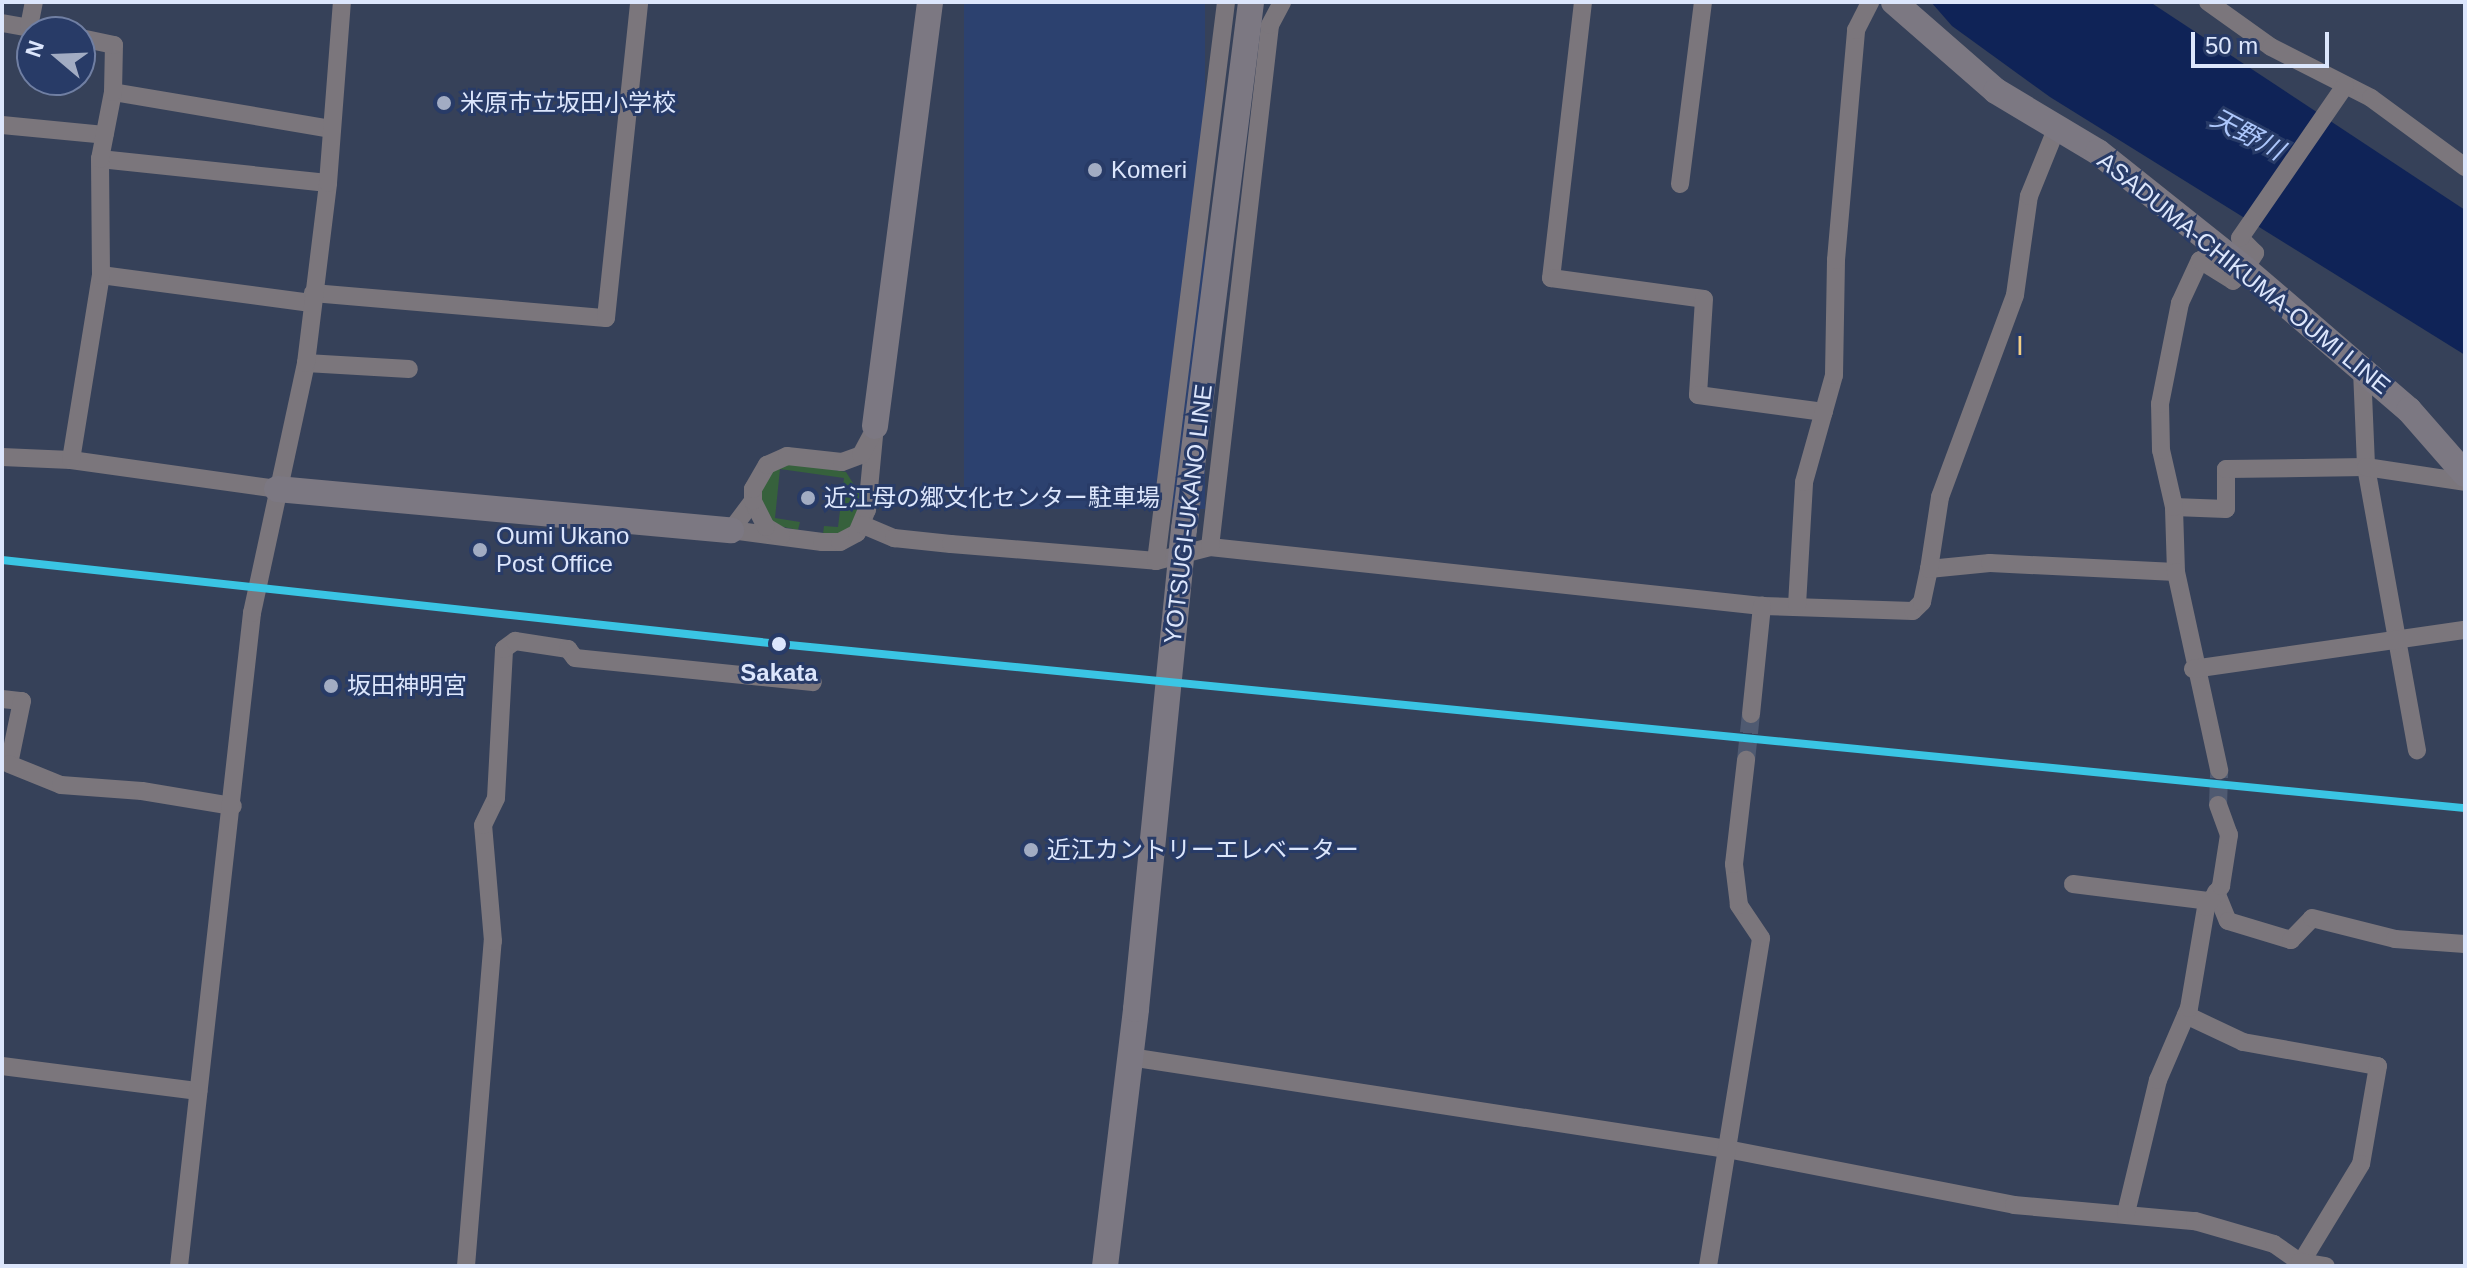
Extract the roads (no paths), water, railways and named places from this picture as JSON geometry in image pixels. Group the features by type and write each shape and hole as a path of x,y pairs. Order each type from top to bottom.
{"main road":[{"path":"875,426 930,2"},
{"name":"YOTSUGI-UKANO LINE","path":"1105,1266 1136,1009 1184,529 1251,2"},
{"name":"ASADUMA-CHIKUMA-OUMI LINE","path":"1894,2 1996,91 2098,152 2245,269 2439,439 2465,474"},
{"path":"277,489 731,530"}],"street":[{"path":"179,1266 233,806 252,613 306,363 328,183 342,2"},
{"path":"101,275 312,298 606,318 639,2"},
{"path":"1156,561 1226,2"},
{"path":"1210,547 1270,25 1282,2"},
{"path":"1583,2 1551,278 1704,299 1698,395 1824,412"},
{"path":"1680,184 1703,2"},
{"path":"1797,605 1804,482 1834,375 1837,246 1856,30 1870,2"},
{"path":"2208,2 2340,94 2465,167"},
{"path":"71,460 101,275 100,159 113,92 114,45 96,41"},
{"path":"113,92 332,129"},
{"path":"2219,770 2193,669 2176,572 2174,507 2161,450 2160,404 2180,303 2200,260 2233,281 2245,269 2255,253 2240,238 2340,94"},
{"path":"2,125 105,135"},
{"path":"863,525 894,538 1156,561 1210,547 1762,606 1913,611 1922,602 1940,497 2015,295 2029,196 2057,127"},
{"path":"100,159 328,183"},
{"path":"306,363 409,369"},
{"path":"2362,370 2366,467 2393,638 2417,750"},
{"path":"781,536 766,527 753,501 753,489 767,465 787,456 842,462 861,455 875,426"},
{"path":"731,530 840,542 863,525 875,426"},
{"path":"2,457 71,460 277,489"},
{"path":"842,462 868,493"},
{"path":"2174,507 2226,509 2226,469 2366,467 2465,482"},
{"path":"731,530 753,501"},
{"path":"1929,569 1990,563 2176,572"},
{"path":"1751,714 1762,606"},
{"path":"2193,669 2465,630"},
{"path":"466,1266 493,941 483,825 496,798 504,649 515,641 568,649 575,658 813,682"},
{"path":"2,699 22,701 5,769 61,785 142,791 233,806"},
{"path":"1708,1266 1761,938 1739,905 1734,864 1746,760"},
{"path":"2126,1213 2158,1080 2186,1015 2229,835 2218,805"},
{"path":"2073,884 2213,896"},
{"path":"2213,896 2228,921 2291,940 2312,918 2395,939 2465,944"},
{"path":"2186,1015 2243,1042 2378,1066 2361,1164 2300,1264"},
{"path":"1130,1057 1727,1149 2014,1205 2195,1221 2274,1244 2300,1264 2326,1266"},
{"path":"2,1066 198,1091"}],"water":[{"name":"天野川","path":"1931,2 2150,2 2465,210 2465,355 2050,97 1952,26"}],"tunnel":[{"path":"1746,760 1751,714"},
{"path":"2218,805 2219,770"}],"place":[{"name":"米原市立坂田小学校","path":"444,103"},
{"name":"Komeri","path":"1095,170"},
{"name":"近江母の郷文化センター駐車場","path":"808,498"},
{"name":"Oumi Ukano Post Office","path":"480,550"},
{"name":"Sakata","path":"779,644"},
{"name":"坂田神明宮","path":"331,686"},
{"name":"近江カントリーエレベーター","path":"1031,850"}],"district":[{"name":"I","path":"2021,346"}]}
